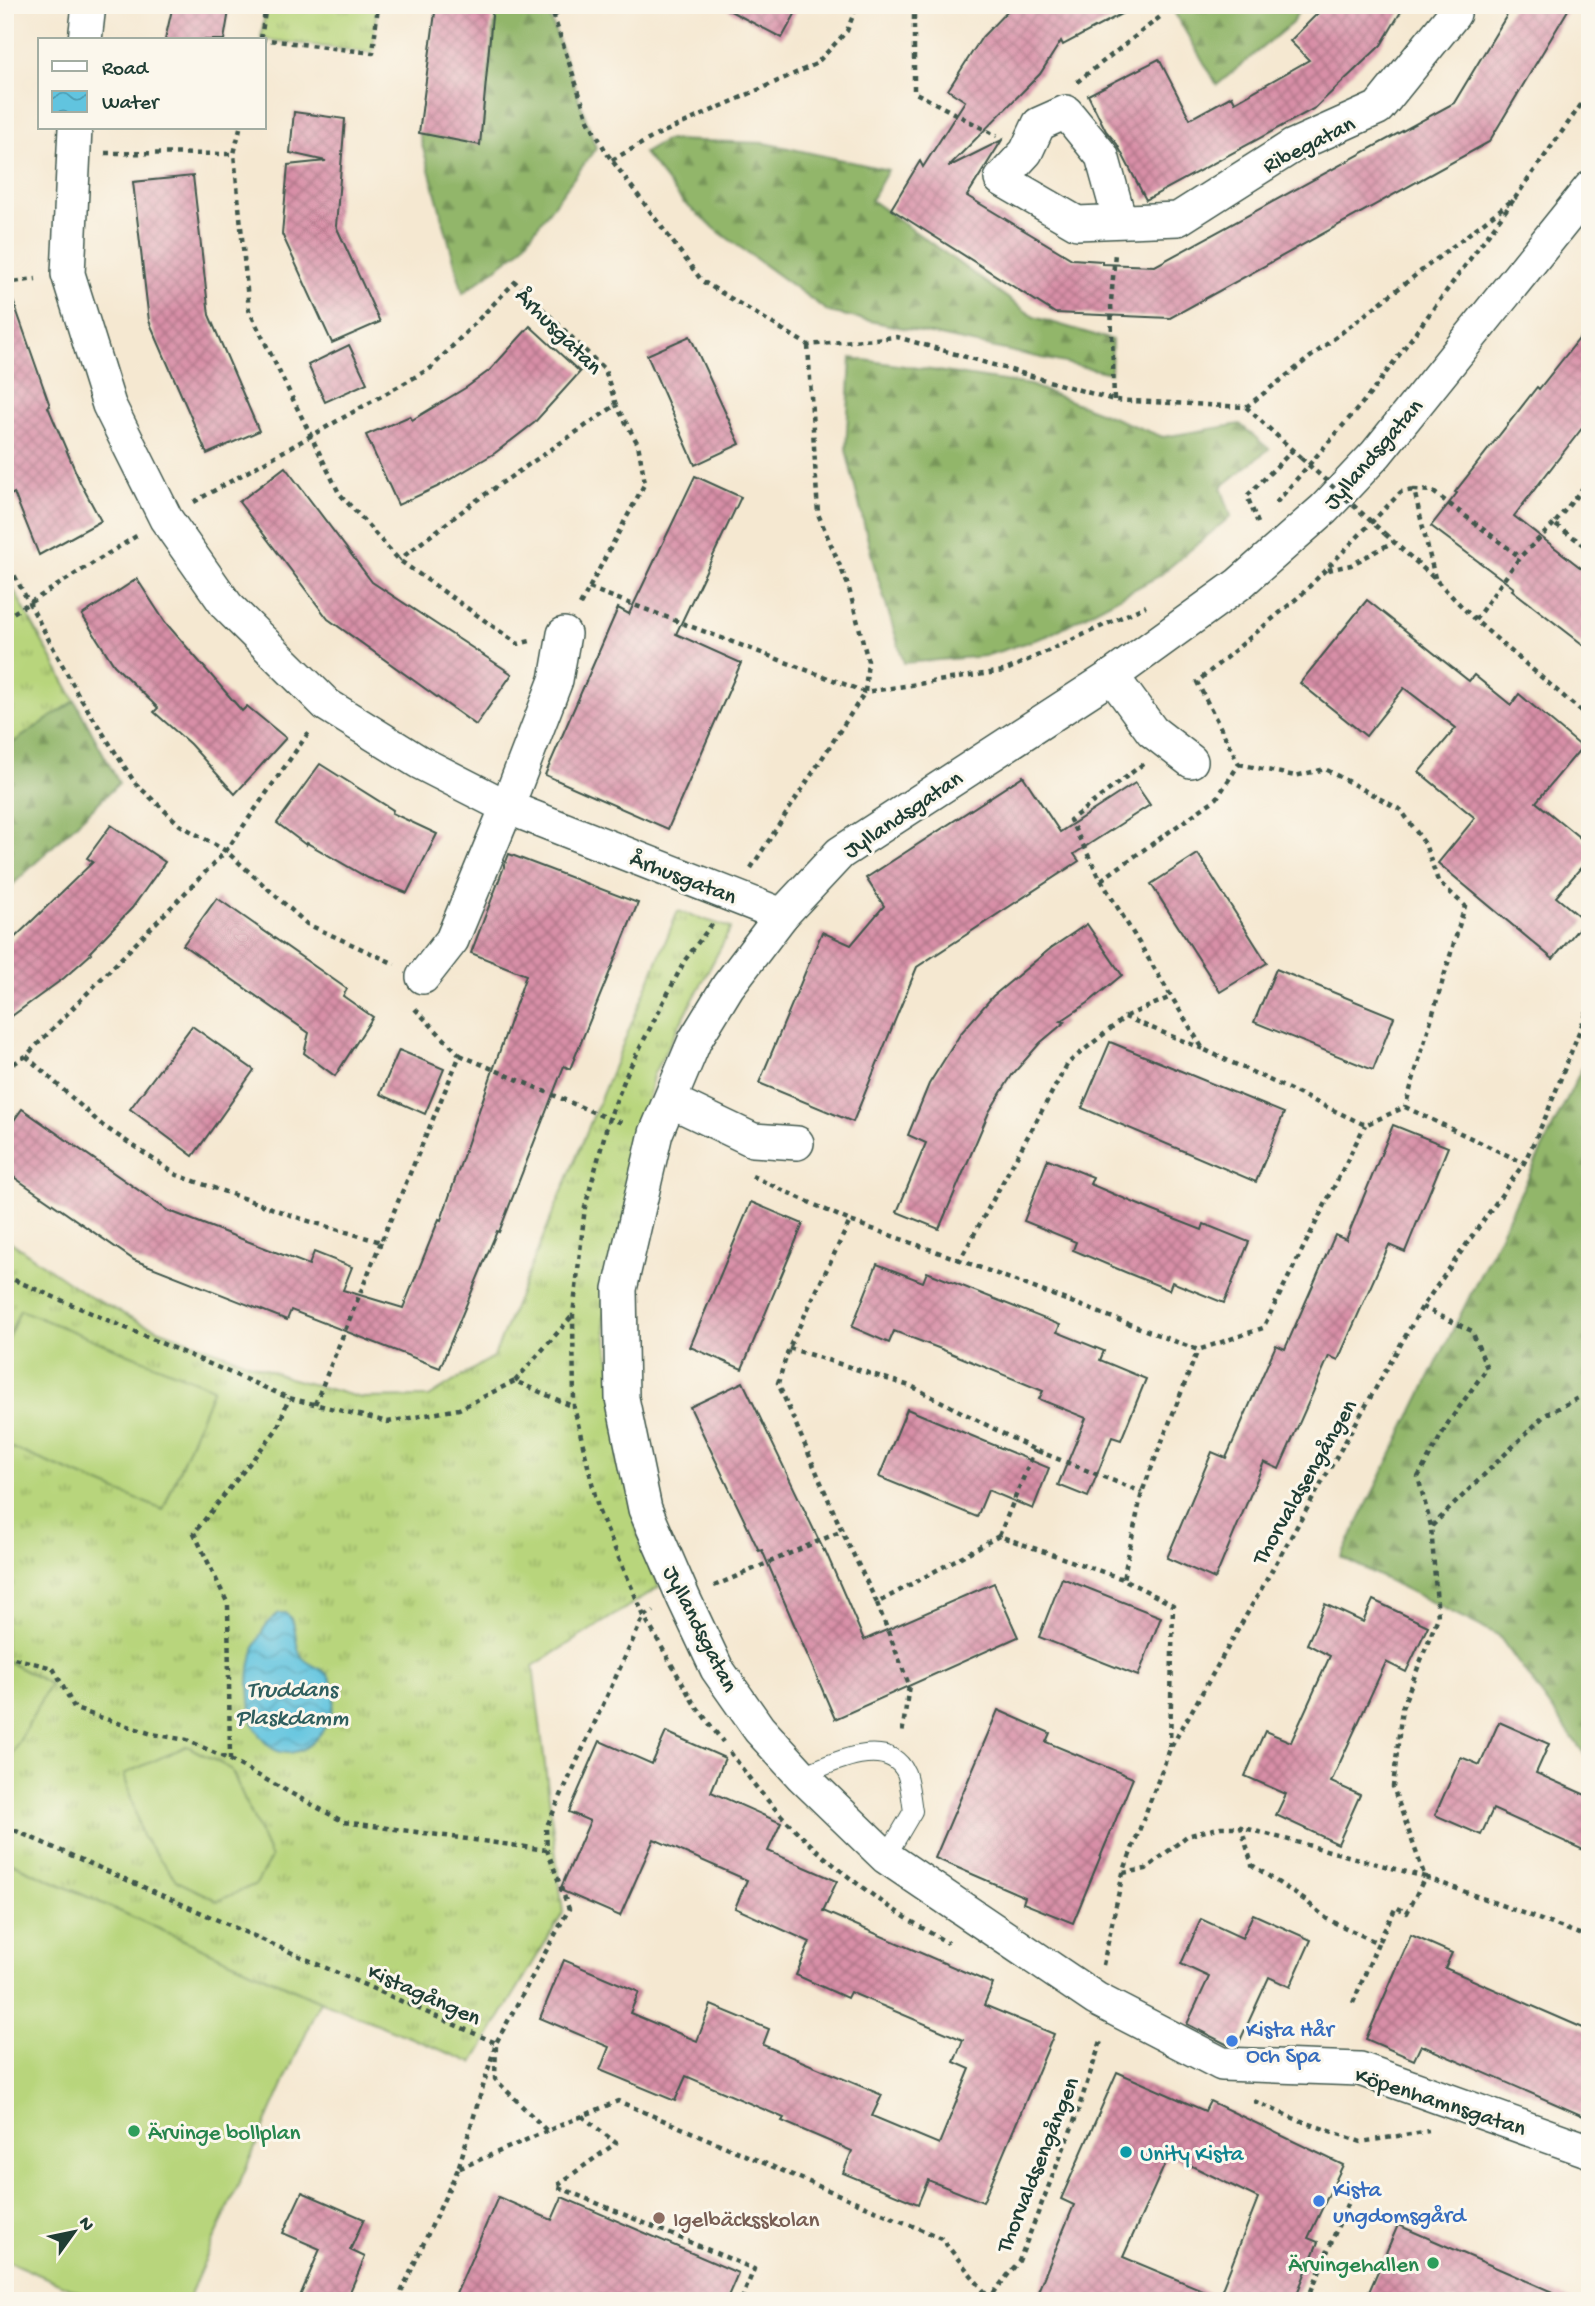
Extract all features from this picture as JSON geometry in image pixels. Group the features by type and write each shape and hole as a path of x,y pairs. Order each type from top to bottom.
{"street":[{"path":"85,38 89,5"},
{"name":"Ribegatan","path":"1066,112 1039,124 1026,152 1001,179 1077,223 1178,219 1293,146 1378,108 1456,8"},
{"path":"1066,112 1102,156 1120,221"},
{"name":"Århusgatan","path":"73,140 68,274 109,405 166,519 227,606 327,705 419,762 507,807 782,915"},
{"name":"Jyllandsgatan","path":"1096,1999 886,1857 802,1776 759,1729 718,1669 645,1509 622,1398 620,1289 656,1132 695,1040 727,986 782,915 840,853 1112,676 1239,584 1324,509 1376,454 1590,188"},
{"path":"423,977 452,940 507,807 556,680 564,634"},
{"path":"1112,676 1152,731 1180,752"},
{"path":"671,1101 753,1140 797,1143"},
{"name":"Köpenhamnsgatan","path":"1096,1999 1222,2064 1360,2069 1590,2151"}],"lane":[{"path":"802,1776 840,1758 877,1753 898,1762 906,1774 913,1811 886,1857"}],"path":[{"path":"261,38 266,5"},
{"path":"266,41 373,53 378,5"},
{"path":"550,5 588,120 612,160 702,281 808,345 897,337 1114,400 1246,407 1435,579 1475,620 1590,719"},
{"path":"555,17 561,5"},
{"path":"612,160 657,135 816,64 847,31 857,5"},
{"path":"914,5 914,92 1026,152"},
{"path":"1066,112 1074,85 1160,17 1154,5"},
{"path":"1275,503 1371,393 1590,92"},
{"path":"240,130 234,155 249,310 339,493 398,560 518,644 564,634 645,483 638,444 616,405 474,502 398,560"},
{"path":"73,140 234,155"},
{"path":"1246,407 1515,198"},
{"path":"1114,258 1111,302 1114,400"},
{"name":"Århusgatan","path":"5,618 166,519 431,368 515,282 605,370 616,405"},
{"path":"628,1071 685,960 734,895 865,692 868,661 865,649 848,585 818,514 808,345"},
{"path":"1258,523 1247,496 1293,450"},
{"path":"1475,620 1520,557 1554,524 1590,479"},
{"path":"1414,490 1435,579"},
{"path":"1239,764 1197,681 1301,595 1401,492 1432,491 1520,557"},
{"path":"1248,531 1267,513"},
{"path":"1554,524 1590,549"},
{"path":"1328,569 1351,565 1393,542"},
{"path":"5,558 79,696 135,783 180,825 226,851 307,924 423,977 410,1005 460,1055 609,1119"},
{"path":"589,588 865,692 1004,671 1158,601"},
{"path":"5,1069 26,1056 226,851 327,705"},
{"path":"1180,752 1070,820 1101,880 1203,1049"},
{"path":"1101,880 1217,798 1239,764"},
{"path":"898,1762 909,1685 877,1603 842,1531 778,1383 789,1348 850,1221 1198,1350 1264,1328 1365,1125 1405,1107 1465,906 1438,881 1425,844 1401,810 1325,769 1295,776 1239,764"},
{"path":"960,1260 1068,1063 1125,1017 1171,997"},
{"name":"Thorvaldsengången","path":"1096,1999 1123,1873 1170,1749 1422,1307 1524,1163 1546,1116 1590,1004"},
{"path":"1125,1017 1203,1049 1365,1125"},
{"path":"315,1404 460,1055"},
{"path":"26,1056 102,1125 177,1175 305,1220 381,1242"},
{"path":"1405,1107 1524,1163"},
{"path":"5,1276 289,1398 388,1422 459,1409 515,1381 573,1315"},
{"path":"1353,2003 1396,1907 1407,1913 1425,1877 1394,1787 1402,1707 1438,1617 1432,1526 1418,1477 1448,1423 1487,1368 1472,1331 1422,1307"},
{"path":"789,1348 913,1387 1035,1450 1142,1492"},
{"path":"1123,1579 1142,1492 1198,1350"},
{"path":"515,1381 574,1407"},
{"path":"1432,1526 1545,1415 1590,1392"},
{"path":"230,1760 228,1604 194,1533 277,1429 289,1398"},
{"path":"877,1603 999,1535 1035,1450"},
{"path":"397,2301 458,2169 496,2043 569,1909 547,1850 546,1828 644,1616 842,1531"},
{"path":"999,1535 1123,1579 1173,1605 1170,1749"},
{"path":"5,1659 10,1657 53,1668 75,1709 152,1734 187,1740 230,1760 344,1822 547,1850"},
{"name":"Kistagången","path":"5,1826 496,2043 495,2079 547,2131"},
{"path":"1123,1873 1146,1869 1187,1836 1221,1827 1241,1827 1425,1877 1590,1938"},
{"path":"1241,1827 1252,1866 1306,1901 1327,1919 1378,1943"},
{"name":"Thorvaldsengången","path":"989,2300 1019,2261 1074,2122 1104,2032"},
{"path":"1242,2095 1293,2118 1361,2142 1432,2131"},
{"path":"458,2169 618,2101 941,2238 989,2300"},
{"path":"582,2116 616,2143 556,2186 754,2269 741,2301"},
{"path":"1307,2301 1355,2185"}],"green space":[{"path":"266,5 377,5 373,53 261,38"},
{"path":"497,5 546,5 596,148 519,251 463,293 419,133 480,144"},
{"path":"1170,5 1302,5 1292,23 1217,85"},
{"path":"666,140 765,143 888,170 871,200 1034,317 1112,340 1111,373 829,312 719,232 683,202 644,153"},
{"path":"851,358 1030,385 1163,437 1240,424 1269,449 1221,487 1231,516 1159,576 1047,636 985,656 904,663 874,565 846,450"},
{"path":"5,574 75,701 5,748"},
{"path":"75,701 119,783 5,892 5,748"},
{"path":"678,911 731,928 653,1075 604,1320 638,1535 659,1587 533,1666 563,1913 473,2063 320,2001 5,1860 5,1238 90,1297 142,1323 289,1378 361,1398 429,1397 494,1356"},
{"path":"1590,1052 1590,1762 1498,1635 1341,1557"},
{"path":"20,1310 213,1388 163,1510 5,1445 5,1346"},
{"path":"5,1660 50,1684 5,1768"},
{"path":"187,1746 231,1769 271,1858 256,1884 218,1901 177,1881 142,1836 124,1774"},
{"name":"Ärvinge bollplan","path":"5,1860 320,2001 187,2301 100,2301 5,2260"}],"water":[{"name":"Truddans Plaskdamm","path":"279,1613 286,1613 290,1618 299,1652 328,1676 334,1695 326,1726 316,1739 291,1753 277,1751 264,1741 253,1724 250,1705 249,1675 256,1645 265,1627"}],"building":[{"path":"173,5 230,5 224,38 165,38"},
{"path":"436,5 493,5 480,145 419,133"},
{"path":"719,5 800,5 782,38"},
{"path":"1013,5 1138,5 1063,45 1061,41 1040,74 948,167 1002,140 967,196 1072,259 1102,261 1102,264 1155,266 1454,103 1513,5 1571,5 1489,142 1170,318 1055,313 891,209 920,161 923,167 965,101 948,90 982,37"},
{"path":"1326,5 1405,5 1381,45 1315,108 1146,200 1088,95 1159,59 1190,119 1232,96 1235,102 1309,60 1290,41"},
{"path":"294,112 345,119 336,226 380,322 332,343 282,234 288,165 326,161 290,153"},
{"path":"193,176 209,315 259,431 207,454 149,321 133,182"},
{"path":"9,289 50,406 48,407 80,482 101,521 39,555 14,493 11,495 5,480 5,290"},
{"path":"1590,325 1590,418 1514,516 1590,575 1590,650 1512,590 1514,588 1431,526 1537,387 1539,389"},
{"path":"530,326 580,372 534,423 495,453 437,487 398,505 366,435 410,416 412,420 467,387 490,370"},
{"path":"690,336 740,444 695,465 647,355"},
{"path":"349,345 367,383 325,402 308,365"},
{"path":"285,467 372,582 512,674 476,725 328,619 239,502"},
{"path":"695,476 741,497 676,634 741,663 668,829 545,775 618,608 629,614"},
{"path":"137,579 165,622 242,711 247,706 286,738 235,794 190,744 154,712 158,708 114,665 82,615"},
{"path":"1367,600 1469,681 1474,675 1511,705 1519,694 1582,747 1536,802 1590,846 1590,857 1556,897 1585,921 1553,959 1438,863 1475,818 1419,772 1456,728 1404,688 1366,736 1300,683"},
{"path":"320,764 393,810 392,813 437,834 407,893 368,878 307,843 306,845 277,823"},
{"path":"1023,776 1060,832 1135,783 1150,805 1074,854 1079,861 917,967 853,1122 759,1083 822,932 851,945 884,906 866,878"},
{"path":"111,825 165,862 132,908 91,954 64,978 5,1021 5,947 93,862 87,858"},
{"path":"509,854 638,903 570,1069 564,1066 499,1232 497,1231 440,1368 291,1310 287,1320 134,1260 5,1171 5,1133 22,1109 167,1210 309,1265 314,1252 352,1267 343,1290 403,1308 439,1219 441,1220 526,975 471,953"},
{"path":"1198,854 1267,963 1220,992 1151,884"},
{"path":"217,898 347,989 343,996 373,1017 335,1076 304,1053 309,1033 183,945"},
{"path":"1087,924 1122,975 1061,1021 1065,1022 1040,1043 1012,1075 989,1112 939,1229 897,1212 926,1143 908,1135 929,1084 961,1033 993,996 1051,948"},
{"path":"1276,969 1394,1017 1373,1070 1254,1022"},
{"path":"192,1026 254,1070 193,1156 130,1109"},
{"path":"1110,1042 1284,1113 1256,1182 1082,1108"},
{"path":"399,1050 444,1069 425,1114 380,1094"},
{"path":"1393,1125 1448,1147 1405,1252 1389,1245 1338,1360 1329,1356 1279,1469 1264,1462 1215,1579 1167,1558 1212,1452 1226,1458 1276,1345 1285,1349 1335,1235 1346,1240"},
{"path":"1048,1159 1093,1177 1090,1184 1151,1210 1202,1230 1204,1224 1249,1242 1224,1303 1172,1282 1169,1290 1125,1272 1073,1250 1076,1242 1024,1221"},
{"path":"751,1202 803,1224 742,1369 690,1347"},
{"path":"877,1264 923,1282 927,1272 1060,1325 1057,1332 1104,1351 1100,1360 1146,1379 1121,1440 1112,1437 1088,1497 1058,1485 1086,1418 1039,1399 1043,1391 941,1349 894,1331 889,1343 852,1327"},
{"path":"743,1382 825,1550 864,1640 994,1583 1018,1637 835,1719 762,1550 759,1551 690,1407"},
{"path":"907,1409 1049,1468 1033,1509 988,1490 977,1517 879,1477"},
{"path":"1062,1578 1161,1617 1138,1676 1039,1637"},
{"path":"1373,1600 1428,1626 1406,1672 1386,1662 1331,1782 1360,1795 1338,1844 1276,1815 1286,1794 1245,1776 1265,1731 1291,1742 1330,1656 1307,1644 1325,1604 1363,1622"},
{"path":"998,1710 1050,1733 1046,1742 1133,1778 1073,1923 1023,1903 1025,1897 935,1858"},
{"path":"1499,1722 1549,1744 1536,1773 1590,1797 1590,1853 1493,1809 1481,1835 1435,1815 1461,1757 1480,1765"},
{"path":"666,1732 725,1758 711,1792 781,1823 768,1851 837,1881 823,1911 993,1984 984,2005 1054,2034 983,2202 928,2180 918,2204 843,2173 852,2151 686,2076 675,2101 600,2070 609,2047 540,2018 564,1960 639,1992 630,2013 697,2041 711,2005 769,2029 763,2045 882,2095 872,2116 939,2144 970,2069 954,2062 963,2040 850,1992 847,1998 796,1975 810,1942 735,1908 747,1880 654,1839 620,1916 560,1890 590,1821 569,1812 600,1741 652,1764"},
{"path":"1253,1914 1311,1940 1290,1987 1269,1977 1238,2045 1228,2045 1187,2024 1209,1977 1181,1964 1201,1919 1242,1938"},
{"path":"1411,1935 1452,1953 1445,1968 1590,2031 1590,2119 1421,2045 1414,2060 1366,2039"},
{"path":"1117,2072 1205,2111 1210,2101 1343,2165 1308,2238 1318,2242 1294,2301 1034,2301 1074,2205 1061,2199","holes":["1169,2155 1258,2198 1219,2297 1123,2257"]},
{"path":"302,2192 364,2219 350,2250 365,2257 346,2301 298,2301 320,2249 283,2233"},
{"path":"498,2197 552,2220 562,2197 738,2273 726,2301 453,2301"},
{"name":"Ärvingehallen","path":"1398,2225 1573,2301 1365,2301"}],"place":[{"name":"Kista Hår Och Spa","path":"1232,2041"},
{"name":"Ärvinge bollplan","path":"134,2131"},
{"name":"Unity Kista","path":"1126,2152"},
{"name":"Kista ungdomsgård","path":"1319,2201"},
{"name":"Igelbäcksskolan","path":"659,2218"},
{"name":"Ärvingehallen","path":"1433,2263"}]}
